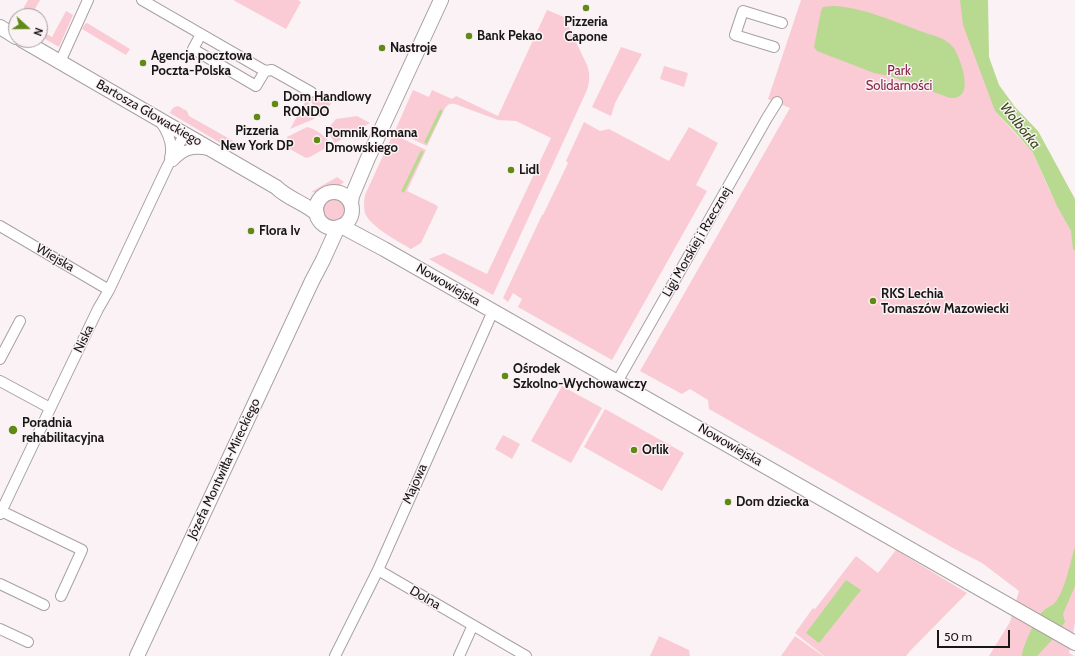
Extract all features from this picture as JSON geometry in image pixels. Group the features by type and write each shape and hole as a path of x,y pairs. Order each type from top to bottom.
{"street":[{"path":"60,62 88,0"},
{"path":"142,0 265,71 272,70 311,92"},
{"path":"368,158 341,189 319,201 317,206 320,218 329,226 339,227 347,222 368,158 441,0"},
{"path":"774,47 735,34 743,11 782,23"},
{"path":"201,34 193,48 256,86 265,71"},
{"name":"Bartosza Głowackiego","path":"36,48 276,187 283,193 303,204 320,218"},
{"name":"Ligi Morskiej i Rzecznej","path":"618,382 777,102"},
{"name":"Niska","path":"158,118 165,128 172,144 168,167"},
{"name":"Niska","path":"61,596 82,550 1,512 50,408 185,133"},
{"name":"Niska","path":"168,167 177,157 185,151 193,148 215,151"},
{"name":"Bartosza Głowackiego","path":"276,187 286,188 306,195 316,196 330,194"},
{"path":"330,194 345,196 351,208"},
{"name":"Nowowiejska","path":"351,208 355,219 384,249"},
{"name":"Józefa Montwiłła-Mireckiego","path":"312,281 319,258 322,240 320,218"},
{"name":"Wiejska","path":"0,226 109,290"},
{"name":"Nowowiejska","path":"339,227 384,249 1075,643"},
{"name":"Józefa Montwiłła-Mireckiego","path":"137,656 312,281 339,227"},
{"name":"Majowa","path":"335,656 378,570 493,311"},
{"path":"0,359 20,321"},
{"path":"0,381 50,408"},
{"name":"Dolna","path":"378,570 526,656"},
{"path":"0,584 44,604"},
{"path":"458,656 473,625"},
{"path":"0,629 28,642"}],"green space":[{"path":"28,0 40,0 36,8 24,7"},
{"path":"233,0 298,0 301,2 286,29"},
{"name":"RKS Lechia Tomaszów Mazowiecki","path":"801,0 963,0 995,111 1033,153 1048,187 1071,231 1075,241 1075,623 1069,653 1074,656 989,656 1010,622 1019,591 982,563 709,409 708,400 690,389 682,394 640,371 790,108 768,99"},
{"path":"547,10 564,17 587,65 589,83 493,295 429,259 444,253 487,274 551,138 516,121 498,120 455,104 448,105 445,108 427,146 395,131 413,90 429,97 432,90 452,99 456,96 498,116"},
{"path":"66,11 73,15 59,47 48,41 48,35 52,37"},
{"path":"87,23 130,49 126,55 82,29"},
{"path":"621,47 642,54 615,103 611,116 592,107"},
{"path":"664,66 688,73 684,87 660,79"},
{"path":"320,97 331,103 324,116 320,117 317,115 310,99"},
{"path":"307,99 315,116 314,119 290,129"},
{"path":"178,106 187,111 189,116 237,143 241,143 242,146 232,150 170,113 173,108"},
{"path":"357,116 370,123 335,143 329,133 333,122 336,119"},
{"path":"584,122 600,131 609,129 669,161 689,127 718,143 696,185 707,191 612,360 518,307 522,299 513,293 508,302 503,298 568,163 566,161"},
{"path":"307,127 321,134 331,145 306,158 288,148 287,137"},
{"path":"393,134 426,150 407,191 438,207 421,243 411,249 388,235 371,222 364,209 365,195"},
{"path":"337,177 344,182 336,187 319,192 311,192"},
{"path":"334,199 342,202 345,210 342,218 334,221 326,218 323,210 326,202"},
{"path":"562,386 602,408 571,463 531,441"},
{"name":"Orlik","path":"605,409 684,453 662,491 584,447"},
{"path":"503,435 520,444 512,459 495,449"},
{"path":"896,550 967,593 906,656 824,656 795,633 813,608 815,609 856,556 878,573"},
{"path":"659,636 689,650 690,656 650,656"},
{"path":"795,636 823,656 781,656"}],"water":[{"name":"Wolbórka","path":"960,0 988,0 989,57 999,85 1015,107 1038,131 1075,199 1075,251 1073,249 1071,231 1057,206 1033,153 995,111 963,25"},
{"path":"833,6 855,9 877,15 937,36 946,41 954,49 961,65 965,80 962,93 958,97 950,98 890,76 874,73 817,51 814,47 821,11 823,7"},
{"path":"1075,547 1075,586 1063,614 1065,622 1052,640 1037,656 1022,656 1033,626 1043,611 1055,602 1060,594"},
{"path":"846,580 861,590 819,643 806,633"}],"waterway":[{"path":"426,142 441,111"},
{"path":"403,191 422,152"}],"place":[{"name":"Pizzeria Capone","path":"586,8"},
{"name":"Bank Pekao","path":"469,36"},
{"name":"Nastroje","path":"382,48"},
{"name":"Agencja pocztowa Poczta-Polska","path":"143,63"},
{"name":"Dom Handlowy RONDO","path":"275,104"},
{"name":"Pizzeria New York DP","path":"257,117"},
{"name":"Pomnik Romana Dmowskiego","path":"317,140"},
{"name":"Lidl","path":"511,170"},
{"name":"Flora Iv","path":"251,231"},
{"name":"RKS Lechia Tomaszów Mazowiecki","path":"873,301"},
{"name":"Ośrodek Szkolno-Wychowawczy","path":"505,376"},
{"name":"Poradnia rehabilitacyjna","path":"13,430"},
{"name":"Orlik","path":"634,450"},
{"name":"Dom dziecka","path":"728,502"}],"park label":[{"name":"Park Solidarności","path":"899,78"}]}
